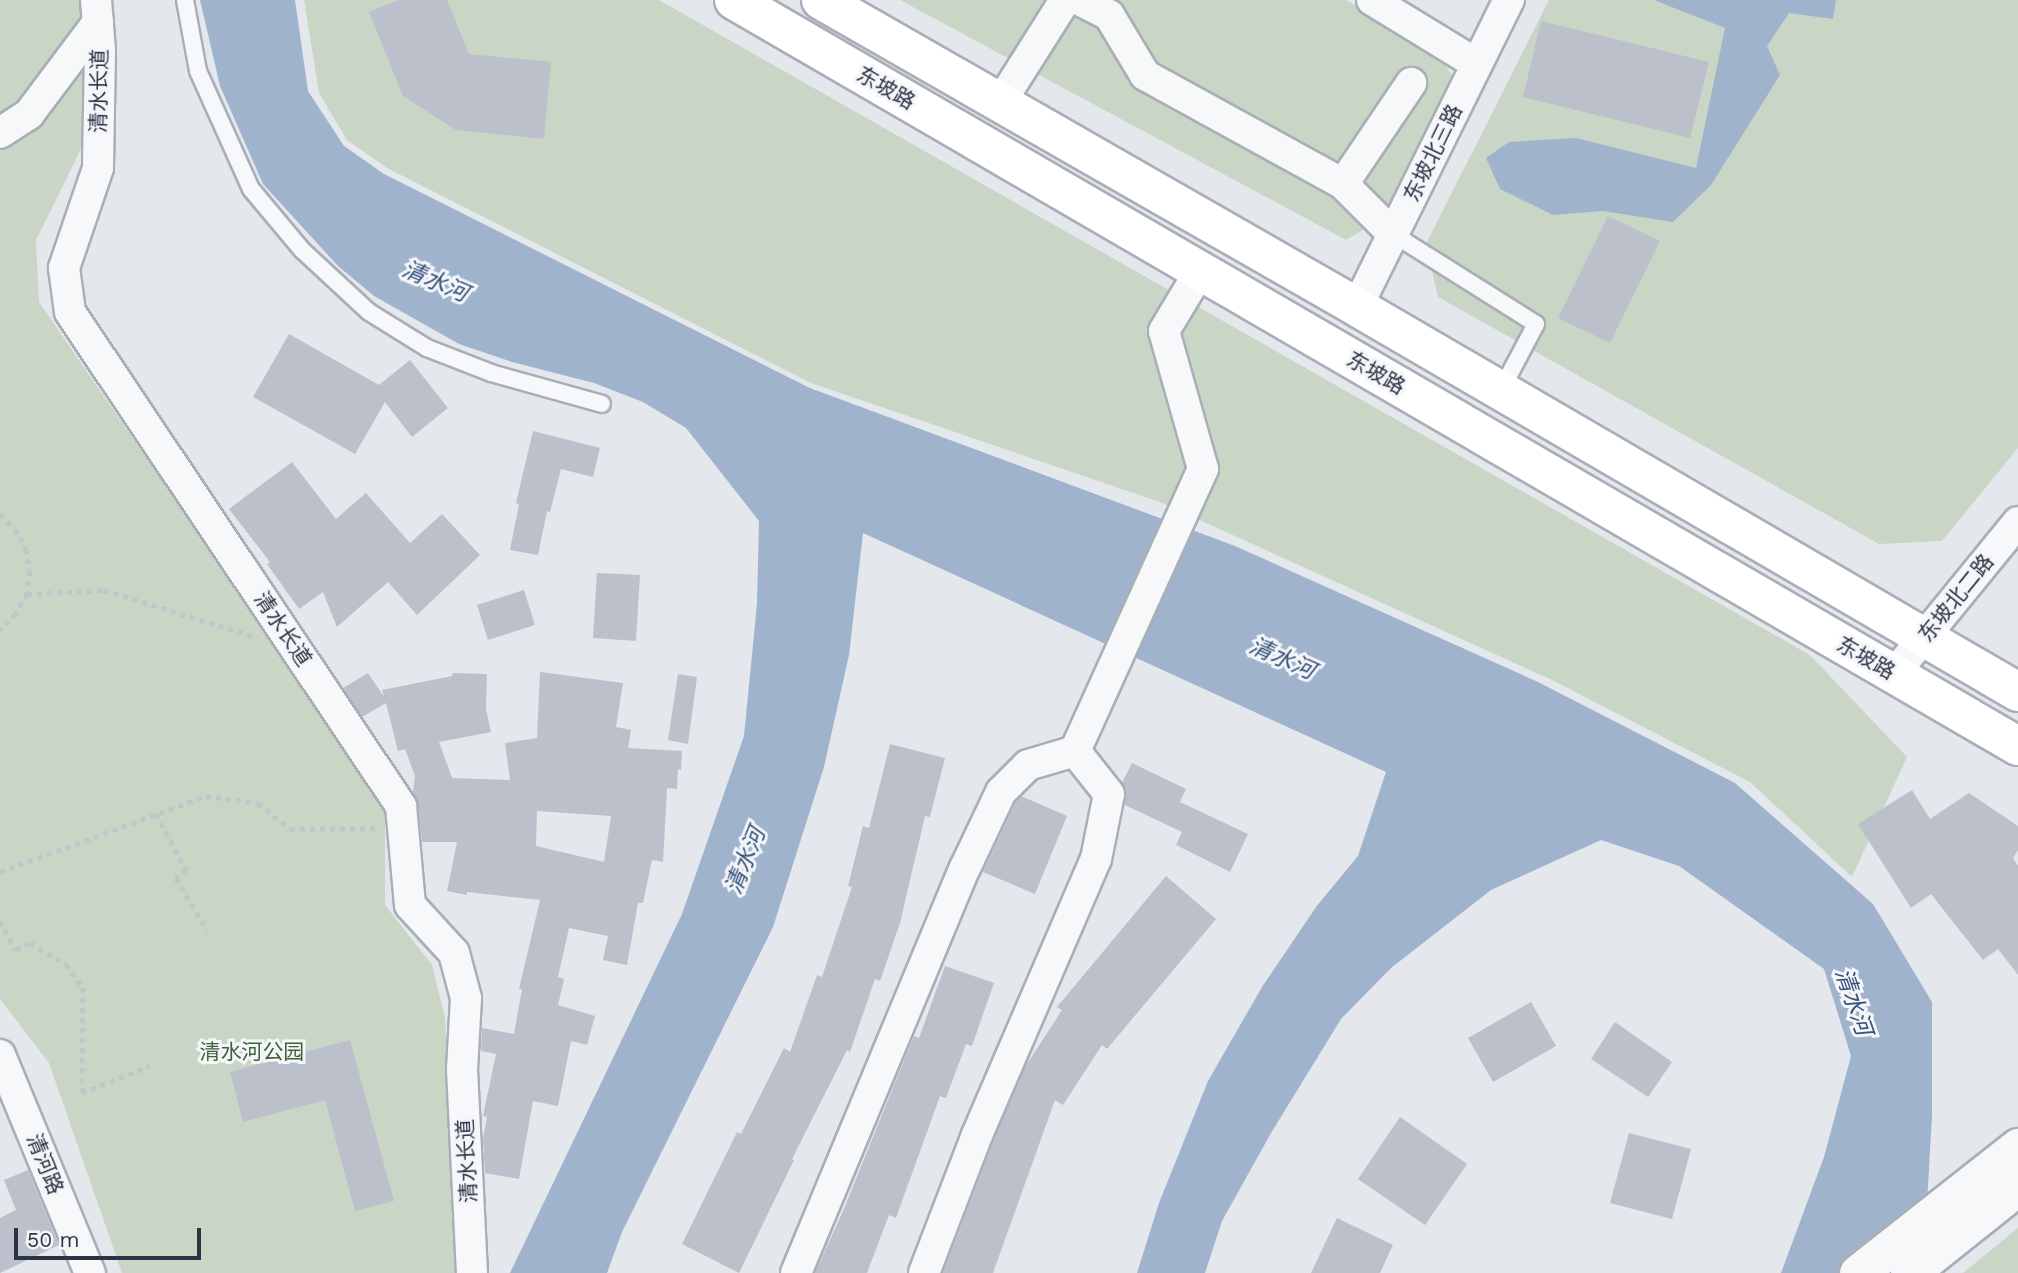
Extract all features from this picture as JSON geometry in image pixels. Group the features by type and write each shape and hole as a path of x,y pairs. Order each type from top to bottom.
{"main road":[{"name":"东坡路","path":"734,0 2018,746"},
{"name":"东坡路","path":"821,0 1501,390 2018,692"}],"street":[{"path":"1000,103 1065,0"},
{"path":"1079,0 1109,15 1145,75 1343,184 1393,234"},
{"path":"1371,0 1477,64"},
{"name":"东坡北三路","path":"1357,307 1509,0"},
{"path":"0,133 29,114 97,11"},
{"name":"清水长道","path":"97,11 100,51 97,168 64,268 70,312 401,806 410,905 454,953 466,998 462,1069 472,1273"},
{"path":"1343,184 1411,83"},
{"path":"1076,751 1203,469 1164,331 1200,271"},
{"name":"东坡北二路","path":"1894,674 2018,522"},
{"path":"796,1273 965,868 1001,792 1028,765 1076,751"},
{"path":"924,1273 977,1135 1096,859 1109,794 1076,751"},
{"name":"清河路","path":"0,1055 89,1273"},
{"path":"1909,1273 2018,1147"},
{"path":"1858,1273 1973,1202 2018,1186"}],"lane":[{"path":"185,0 198,71 251,188 302,250 369,312 427,348 491,373 603,404"},
{"path":"1393,234 1536,324 1501,390"}],"path":[{"path":"0,514 15,529 26,549 30,571 27,594 16,614 0,630"},
{"path":"27,594 104,590 296,649"},
{"path":"0,872 205,796 258,803 290,829 402,828"},
{"path":"156,814 187,871 176,878 208,931"},
{"path":"0,922 16,950 30,943 66,964 83,988 82,1093 150,1066"}],"green space":[{"name":"清水河公园","path":"0,0 83,0 84,143 36,240 39,302 385,805 385,905 432,965 445,1018 458,1273 122,1273 49,1063 0,999"},
{"path":"304,0 659,0 1810,655 1907,757 1852,877 1750,782 1552,680 1160,502 811,383 387,168 347,140 319,93"},
{"path":"900,0 1346,0 1435,51 1454,78 1386,216 1346,240"},
{"path":"1549,0 2018,0 2018,448 1942,541 1879,544 1438,297 1426,244"},
{"path":"2018,1228 2018,1273 1963,1273"}],"water":[{"name":"清水河","path":"200,0 295,0 308,91 344,146 384,174 810,388 1235,546 1538,682 1735,783 1873,904 1932,1002 1932,1116 1923,1273 1781,1273 1824,1157 1851,1056 1824,969 1679,866 1601,840 1491,890 1391,968 1341,1019 1271,1133 1222,1221 1205,1273 1137,1273 1159,1203 1208,1081 1262,987 1316,907 1358,856 1386,772 863,533 849,655 824,767 773,927 622,1232 607,1273 510,1273 682,914 744,736 757,604 759,521 686,428 643,402 594,383 512,362 459,344 374,296 338,266 263,184 220,86"},
{"path":"1654,0 1836,0 1833,19 1789,13 1767,46 1780,75 1711,185 1673,222 1603,211 1553,215 1500,189 1486,158 1509,142 1576,138 1696,168 1725,28"}],"building":[{"path":"399,0 447,0 469,54 551,62 544,139 456,130 403,96 369,12"},
{"path":"1541,21 1709,62 1690,138 1523,97"},
{"path":"1608,216 1660,241 1610,343 1558,318"},
{"path":"289,334 379,385 410,360 448,408 412,437 385,402 355,454 253,397"},
{"path":"533,431 600,448 593,477 561,469 550,512 547,511 538,555 510,550 519,504 516,503"},
{"path":"292,462 336,519 366,493 410,543 442,514 480,555 417,615 388,582 337,627 323,592 299,609 267,564 270,562 229,509"},
{"path":"597,573 640,575 636,641 593,638"},
{"path":"524,590 535,625 488,640 477,605"},
{"path":"540,672 623,683 616,727 631,730 628,748 682,751 677,789 667,788 663,862 652,860 643,903 638,903 627,965 603,960 608,936 569,928 558,977 564,979 558,1005 595,1016 587,1045 571,1041 558,1106 533,1101 519,1179 485,1173 483,1139 487,1117 483,1116 496,1054 481,1051 482,1028 514,1034 522,989 519,989 540,900 447,891 457,842 422,842 418,804 413,792 415,776 405,749 398,751 386,703 362,717 343,688 368,673 384,697 382,690 452,676 453,673 487,674 486,709 491,732 439,742 452,778 510,780 505,743 537,738","holes":["537,811 611,816 604,862 536,846"]},
{"path":"678,674 697,677 688,744 668,740"},
{"path":"890,744 945,758 930,817 925,816 900,923 880,981 875,979 850,1052 847,1050 792,1159 794,1160 739,1273 682,1244 737,1132 741,1134 784,1048 790,1052 817,975 822,977 852,887 848,886 863,826 869,828"},
{"path":"1132,763 1186,789 1180,802 1248,834 1230,872 1176,845 1182,832 1125,805 1126,790 1122,783"},
{"path":"1912,790 1930,819 1969,793 2018,826 2018,850 2013,858 2018,866 2018,975 1998,949 1983,960 1931,894 1911,908 1858,824"},
{"path":"1021,796 1067,816 1035,894 983,872"},
{"path":"1166,876 1216,919 1107,1049 1102,1045 1063,1105 1055,1100 993,1273 943,1273 1025,1067 1062,1010 1057,1007"},
{"path":"945,966 994,983 972,1046 966,1044 946,1098 940,1096 896,1218 889,1215 867,1273 815,1273 914,1036 919,1038"},
{"path":"1531,1002 1556,1046 1493,1082 1468,1038"},
{"path":"1615,1022 1672,1062 1648,1097 1591,1059"},
{"path":"350,1040 394,1201 355,1211 325,1100 243,1122 230,1072"},
{"path":"1400,1117 1467,1164 1425,1225 1358,1179"},
{"path":"1629,1133 1691,1149 1672,1219 1610,1203"},
{"path":"28,1170 59,1245 0,1273 0,1218 16,1210 4,1180"},
{"path":"1337,1218 1393,1245 1380,1273 1311,1273"}]}
